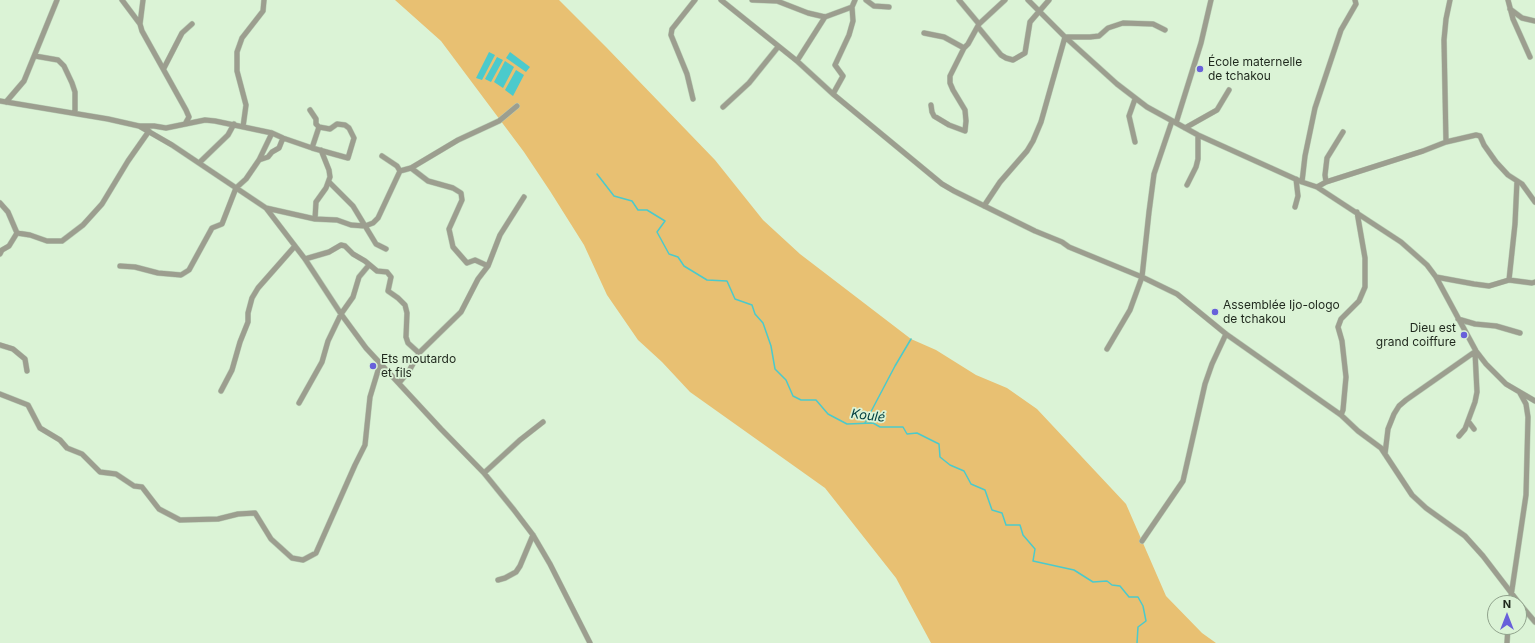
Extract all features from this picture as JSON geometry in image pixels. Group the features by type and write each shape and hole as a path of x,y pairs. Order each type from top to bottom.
{"street":[{"path":"6,102 24,81 57,0"},
{"path":"122,0 140,24 142,31 164,68 186,110 189,117 185,124"},
{"path":"140,24 143,0"},
{"path":"243,127 246,105 237,71 237,52 242,38 263,10 264,0"},
{"path":"693,99 687,74 671,35 672,29 695,0"},
{"path":"722,1 729,0"},
{"path":"752,0 778,1 808,13 825,17 852,7"},
{"path":"833,94 843,76 835,65 849,35 853,22 852,7 855,0"},
{"path":"866,0 874,6 889,7"},
{"path":"959,0 1001,55 1013,60 1025,53 1030,22 1049,0"},
{"path":"931,105 934,116 949,125 965,131 965,110 953,90 950,83 950,76 964,48 968,44 978,26 1005,0"},
{"path":"1028,0 1065,37 1135,99 1198,135 1302,182 1317,187 1401,242 1426,265 1436,277 1476,352 1486,364 1500,378 1535,401"},
{"path":"1107,349 1130,310 1142,277 1154,174 1174,122 1201,43 1210,0"},
{"path":"1302,182 1305,156 1315,108 1341,30 1356,4 1355,0"},
{"path":"1446,142 1444,40 1450,0"},
{"path":"1508,0 1518,32 1530,57"},
{"path":"722,1 797,61 833,94 942,184 1035,231 1062,242 1069,247 1142,277 1177,294 1226,334 1341,415 1358,431 1381,448 1412,495 1426,508 1465,536 1514,595"},
{"path":"1510,9 1522,18 1535,21"},
{"path":"797,61 825,17"},
{"path":"1065,37 1090,38 1099,36 1108,28 1123,23 1153,24 1165,30"},
{"path":"164,68 182,33 192,24"},
{"path":"924,33 944,37 964,48"},
{"path":"984,206 1000,182 1027,151 1033,141 1041,122 1065,37"},
{"path":"723,107 749,83 778,47"},
{"path":"35,56 58,60 64,66 75,92 75,113"},
{"path":"1185,128 1217,110 1229,90"},
{"path":"1135,99 1129,116 1135,142"},
{"path":"0,101 75,113 139,126 166,128 205,120 234,124 272,133 312,148 348,158 353,137 348,128 345,125 337,124 330,129 319,127 316,124 316,119 310,110"},
{"path":"266,208 315,219 337,220 351,225 365,226 373,223 378,218 400,171 411,168 458,140 499,121 517,106"},
{"path":"199,163 228,135 234,124"},
{"path":"139,126 199,163 266,208 305,259 341,314 380,364 484,473 533,535 550,564 590,643"},
{"path":"312,148 319,127"},
{"path":"17,233 30,235 47,241 62,240 83,225 102,204 128,161 146,138 148,132"},
{"path":"1326,182 1325,175 1327,158 1343,132"},
{"path":"120,266 135,267 158,273 181,275 189,270 212,228 222,224 236,188 246,179 259,160 272,133"},
{"path":"1187,185 1196,167 1198,158 1198,135"},
{"path":"1317,187 1326,182 1423,151 1446,142 1467,137 1480,136 1484,146 1496,162 1508,175 1522,184 1535,202"},
{"path":"259,160 268,157 272,152 279,148 283,138"},
{"path":"315,219 316,202 329,182 330,177 322,150"},
{"path":"382,156 397,166 400,171"},
{"path":"411,168 428,181 453,188 461,193 462,200 449,229 453,247 467,263 475,260 488,266"},
{"path":"1294,207 1298,196 1296,179"},
{"path":"1509,280 1513,251 1517,181"},
{"path":"329,182 353,206 376,244 386,249"},
{"path":"399,383 419,353 461,312 478,279 488,266 500,235 524,198"},
{"path":"0,203 8,212 17,233"},
{"path":"1341,415 1343,410 1346,377 1342,341 1338,328 1341,318 1359,301 1365,287 1365,258 1357,212"},
{"path":"0,254 2,250 9,246 17,233"},
{"path":"305,259 328,252 341,245 345,246 353,254 379,272 385,271 391,277 388,291 405,305 407,313 406,337 408,343 419,353"},
{"path":"221,391 232,370 240,342 248,322 248,313 252,298 258,288 295,246"},
{"path":"299,403 322,362 328,341 341,314 353,297 359,277 369,265"},
{"path":"1436,277 1489,286 1509,280 1532,283 1535,282"},
{"path":"1458,319 1475,324 1496,326 1520,333"},
{"path":"1142,540 1183,481 1205,384 1212,364 1226,334"},
{"path":"0,345 13,349 22,356 26,363 27,371"},
{"path":"1385,455 1388,430 1394,414 1399,406 1476,352"},
{"path":"1459,436 1465,429 1475,402 1477,392 1476,352"},
{"path":"0,394 28,405 40,428 60,440 66,448 82,454 100,472 116,474 134,486 142,487 159,509 180,520 218,519 238,514 255,513 271,538 292,558 303,560 316,553 365,445 370,397 380,364"},
{"path":"1511,595 1520,544 1526,495 1528,417 1526,404 1520,392"},
{"path":"484,473 520,440 543,422"},
{"path":"1468,422 1474,429"},
{"path":"498,580 516,572 533,535"},
{"path":"1527,612 1535,622"}],"shaded area":[{"path":"395,0 559,0 715,160 763,220 800,254 911,339 936,350 976,375 1007,388 1037,409 1126,504 1166,596 1202,633 1216,643 931,643 896,578 825,488 690,392 662,362 638,340 607,295 584,245 524,152 441,41"}],"water":[{"path":"489,52 495,55 482,80 476,78"},
{"path":"510,52 530,67 526,72 506,58"},
{"path":"497,57 503,60 491,82 485,79"},
{"path":"505,61 514,67 503,88 494,82"},
{"path":"516,70 524,75 513,96 505,90"}],"waterway":[{"name":"Koulé","path":"597,174 614,196 632,201 638,210 647,210 665,221 657,232 669,254 678,257 684,266 707,280 727,281 735,299 752,305 755,314 763,323 771,346 775,369 786,380 793,396 801,400 816,400 828,414 847,424 873,423 880,427 903,427 907,434 917,433 939,444 940,457 950,465 964,471 971,484 985,490 992,510 1002,513 1006,525 1020,525 1023,535 1035,549 1033,561 1074,570 1093,582 1107,581 1112,585 1120,586 1129,597 1138,597 1143,606 1146,621 1138,627 1137,643"},
{"path":"865,423 911,339"}],"place":[{"name":"École maternelle de tchakou","path":"1200,69"},
{"name":"Assemblée Ijo-ologo de tchakou","path":"1215,312"},
{"name":"Dieu est grand coiffure","path":"1464,335"},
{"name":"Ets moutardo et fils","path":"373,366"}]}
